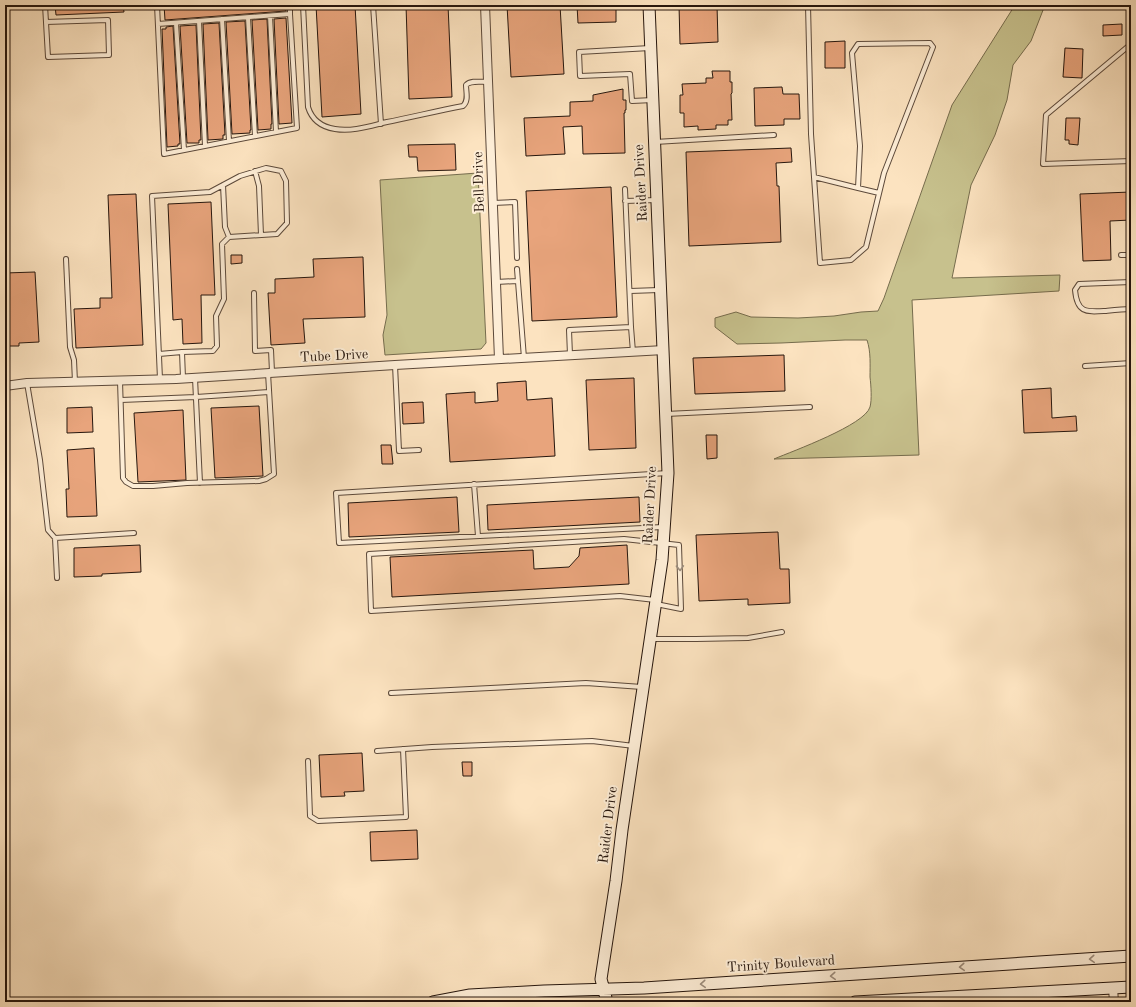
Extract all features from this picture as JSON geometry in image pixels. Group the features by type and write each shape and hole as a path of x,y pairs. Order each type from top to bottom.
{"main road":[{"name":"Raider Drive","path":"607,1002 601,979 662,560 668,473 649,5"},
{"name":"Trinity Boulevard","path":"433,1002 470,995 644,988 1131,956"},
{"path":"855,1002 1131,987"}],"street":[{"name":"Bell Drive","path":"485,5 499,359"},
{"name":"Tube Drive","path":"5,386 27,383 184,379 270,372 664,350"},
{"path":"1113,988 1114,1002"}],"lane":[{"path":"45,5 48,57 109,55 108,20 46,22"},
{"path":"157,5 164,154 297,128 290,5"},
{"path":"303,5 308,99 310,113 319,124 335,129 354,129 463,106 467,100 466,85 471,82 488,82"},
{"path":"373,5 381,124"},
{"path":"808,7 810,134 820,263 851,260 866,247 884,173 933,47 930,43 858,44 852,53 860,146 858,188"},
{"path":"158,24 290,14"},
{"path":"270,16 276,132"},
{"path":"248,18 255,136"},
{"path":"222,19 229,141"},
{"path":"199,21 205,146"},
{"path":"176,23 184,150"},
{"path":"1131,44 1046,115 1043,164 1131,161"},
{"path":"651,48 578,52 580,76 630,74 632,101 653,100"},
{"path":"655,142 774,135"},
{"path":"159,354 212,351 218,346 216,316 224,299 222,244 229,237 277,234 287,223 286,181 281,171 266,168 255,171 240,176 210,192 152,196 160,380"},
{"path":"255,171 260,186 261,235"},
{"path":"814,177 879,194"},
{"path":"223,185 225,227 229,237"},
{"path":"625,189 633,352"},
{"path":"625,201 657,200"},
{"path":"493,203 515,202 517,258"},
{"path":"1121,255 1131,255"},
{"path":"66,259 70,347 74,360 75,382"},
{"path":"517,269 524,358"},
{"path":"496,282 518,281"},
{"path":"1131,282 1079,284 1075,290 1075,298 1080,307 1088,312 1131,309"},
{"path":"630,291 661,290"},
{"path":"120,380 123,478 126,482 133,486 153,486 259,481 274,474 269,392 271,350 255,351 254,293"},
{"path":"570,355 568,330 631,327"},
{"path":"182,352 184,379"},
{"path":"1085,366 1131,363"},
{"path":"395,365 399,451 419,450"},
{"path":"195,378 200,483"},
{"path":"27,383 40,460 48,530 55,538 57,578"},
{"path":"121,400 269,392"},
{"path":"666,414 810,407"},
{"path":"664,527 339,543 336,493 668,473"},
{"path":"474,484 478,536"},
{"path":"55,538 134,533"},
{"path":"624,539 663,542 679,545 681,609 656,602 620,596 371,611 369,554 624,539"},
{"path":"650,639 696,640 748,638 782,632"},
{"path":"391,693 586,684 643,687"},
{"path":"377,751 592,741 634,746"},
{"path":"308,761 310,816 318,821 406,817 403,749"}],"shaded area":[{"path":"1015,5 1045,5 1031,41 1013,65 1007,100 995,135 971,185 952,278 1060,275 1059,291 912,300 919,455 774,459 827,437 856,422 865,414 870,407 871,397 870,354 867,340 737,344 715,327 715,318 736,312 751,317 798,318 878,311 884,298 952,105"},
{"path":"478,173 486,343 481,349 385,355 383,335 387,315 380,180"}],"building":[{"path":"55,5 123,5 124,12 56,15"},
{"path":"164,5 286,5 286,11 165,20"},
{"path":"316,5 355,5 361,114 322,117"},
{"path":"406,5 448,5 452,97 409,99"},
{"path":"507,5 560,5 564,74 511,77"},
{"path":"577,5 616,5 616,22 578,23"},
{"path":"679,5 717,5 718,42 680,44"},
{"path":"286,18 292,123 279,124 274,19"},
{"path":"267,19 272,124 271,129 258,130 252,20"},
{"path":"245,21 251,130 250,133 232,134 226,22"},
{"path":"219,23 225,135 223,135 223,139 208,140 203,24"},
{"path":"1122,24 1122,35 1103,36 1103,25"},
{"path":"196,25 201,140 199,140 199,143 187,143 180,26"},
{"path":"173,26 180,144 178,144 178,146 167,147 162,29"},
{"path":"845,41 845,68 825,68 825,42"},
{"path":"1065,48 1083,49 1082,78 1063,77"},
{"path":"712,71 730,71 730,82 732,82 732,120 728,120 728,125 716,125 716,129 698,130 698,126 684,127 684,113 680,113 680,95 683,95 682,84 706,83 706,78 713,78"},
{"path":"782,87 783,94 799,94 800,119 784,119 784,125 755,126 754,88"},
{"path":"623,89 623,100 626,100 626,110 624,113 625,153 583,154 582,126 563,127 565,154 526,156 524,118 570,116 570,102 593,101 593,95"},
{"path":"1066,118 1080,118 1078,145 1069,144 1069,140 1065,140"},
{"path":"455,144 456,170 418,171 417,157 409,157 408,145"},
{"path":"791,148 792,162 776,163 777,186 779,186 781,242 689,246 686,152"},
{"path":"611,187 617,317 532,321 526,191"},
{"path":"1131,192 1131,220 1110,221 1111,260 1083,261 1080,194"},
{"path":"136,194 143,345 76,348 74,309 100,308 100,298 112,298 108,195"},
{"path":"211,202 215,295 201,295 202,343 183,344 182,319 173,320 168,204"},
{"path":"231,255 242,255 242,263 231,264"},
{"path":"363,257 365,317 303,319 305,343 271,345 268,293 275,293 275,279 314,277 313,259"},
{"path":"35,272 39,342 19,343 19,346 9,346 8,344 5,344 5,273"},
{"path":"784,355 785,391 695,394 693,358"},
{"path":"634,378 636,448 589,450 586,380"},
{"path":"526,381 527,400 552,398 555,456 450,462 446,394 475,392 475,403 498,401 497,383"},
{"path":"1051,388 1052,418 1076,416 1077,431 1024,433 1022,390"},
{"path":"423,402 424,423 403,424 402,403"},
{"path":"259,406 263,476 215,478 211,408"},
{"path":"92,407 93,432 67,433 67,408"},
{"path":"183,410 186,480 138,482 134,413"},
{"path":"706,435 717,435 717,458 707,459"},
{"path":"381,445 391,445 393,464 382,464"},
{"path":"94,448 97,516 67,517 66,489 69,489 67,450"},
{"path":"457,497 459,532 349,537 348,503"},
{"path":"639,497 640,522 488,530 487,505"},
{"path":"778,532 780,569 789,569 790,603 748,605 748,599 699,601 696,535"},
{"path":"140,545 141,572 74,577 74,548"},
{"path":"627,545 629,584 392,597 390,557 533,550 534,569 569,567 579,556 580,548"},
{"path":"362,753 364,791 344,792 345,796 321,797 319,755"},
{"path":"462,762 472,762 472,776 463,776"},
{"path":"417,830 418,859 371,861 370,832"}]}
